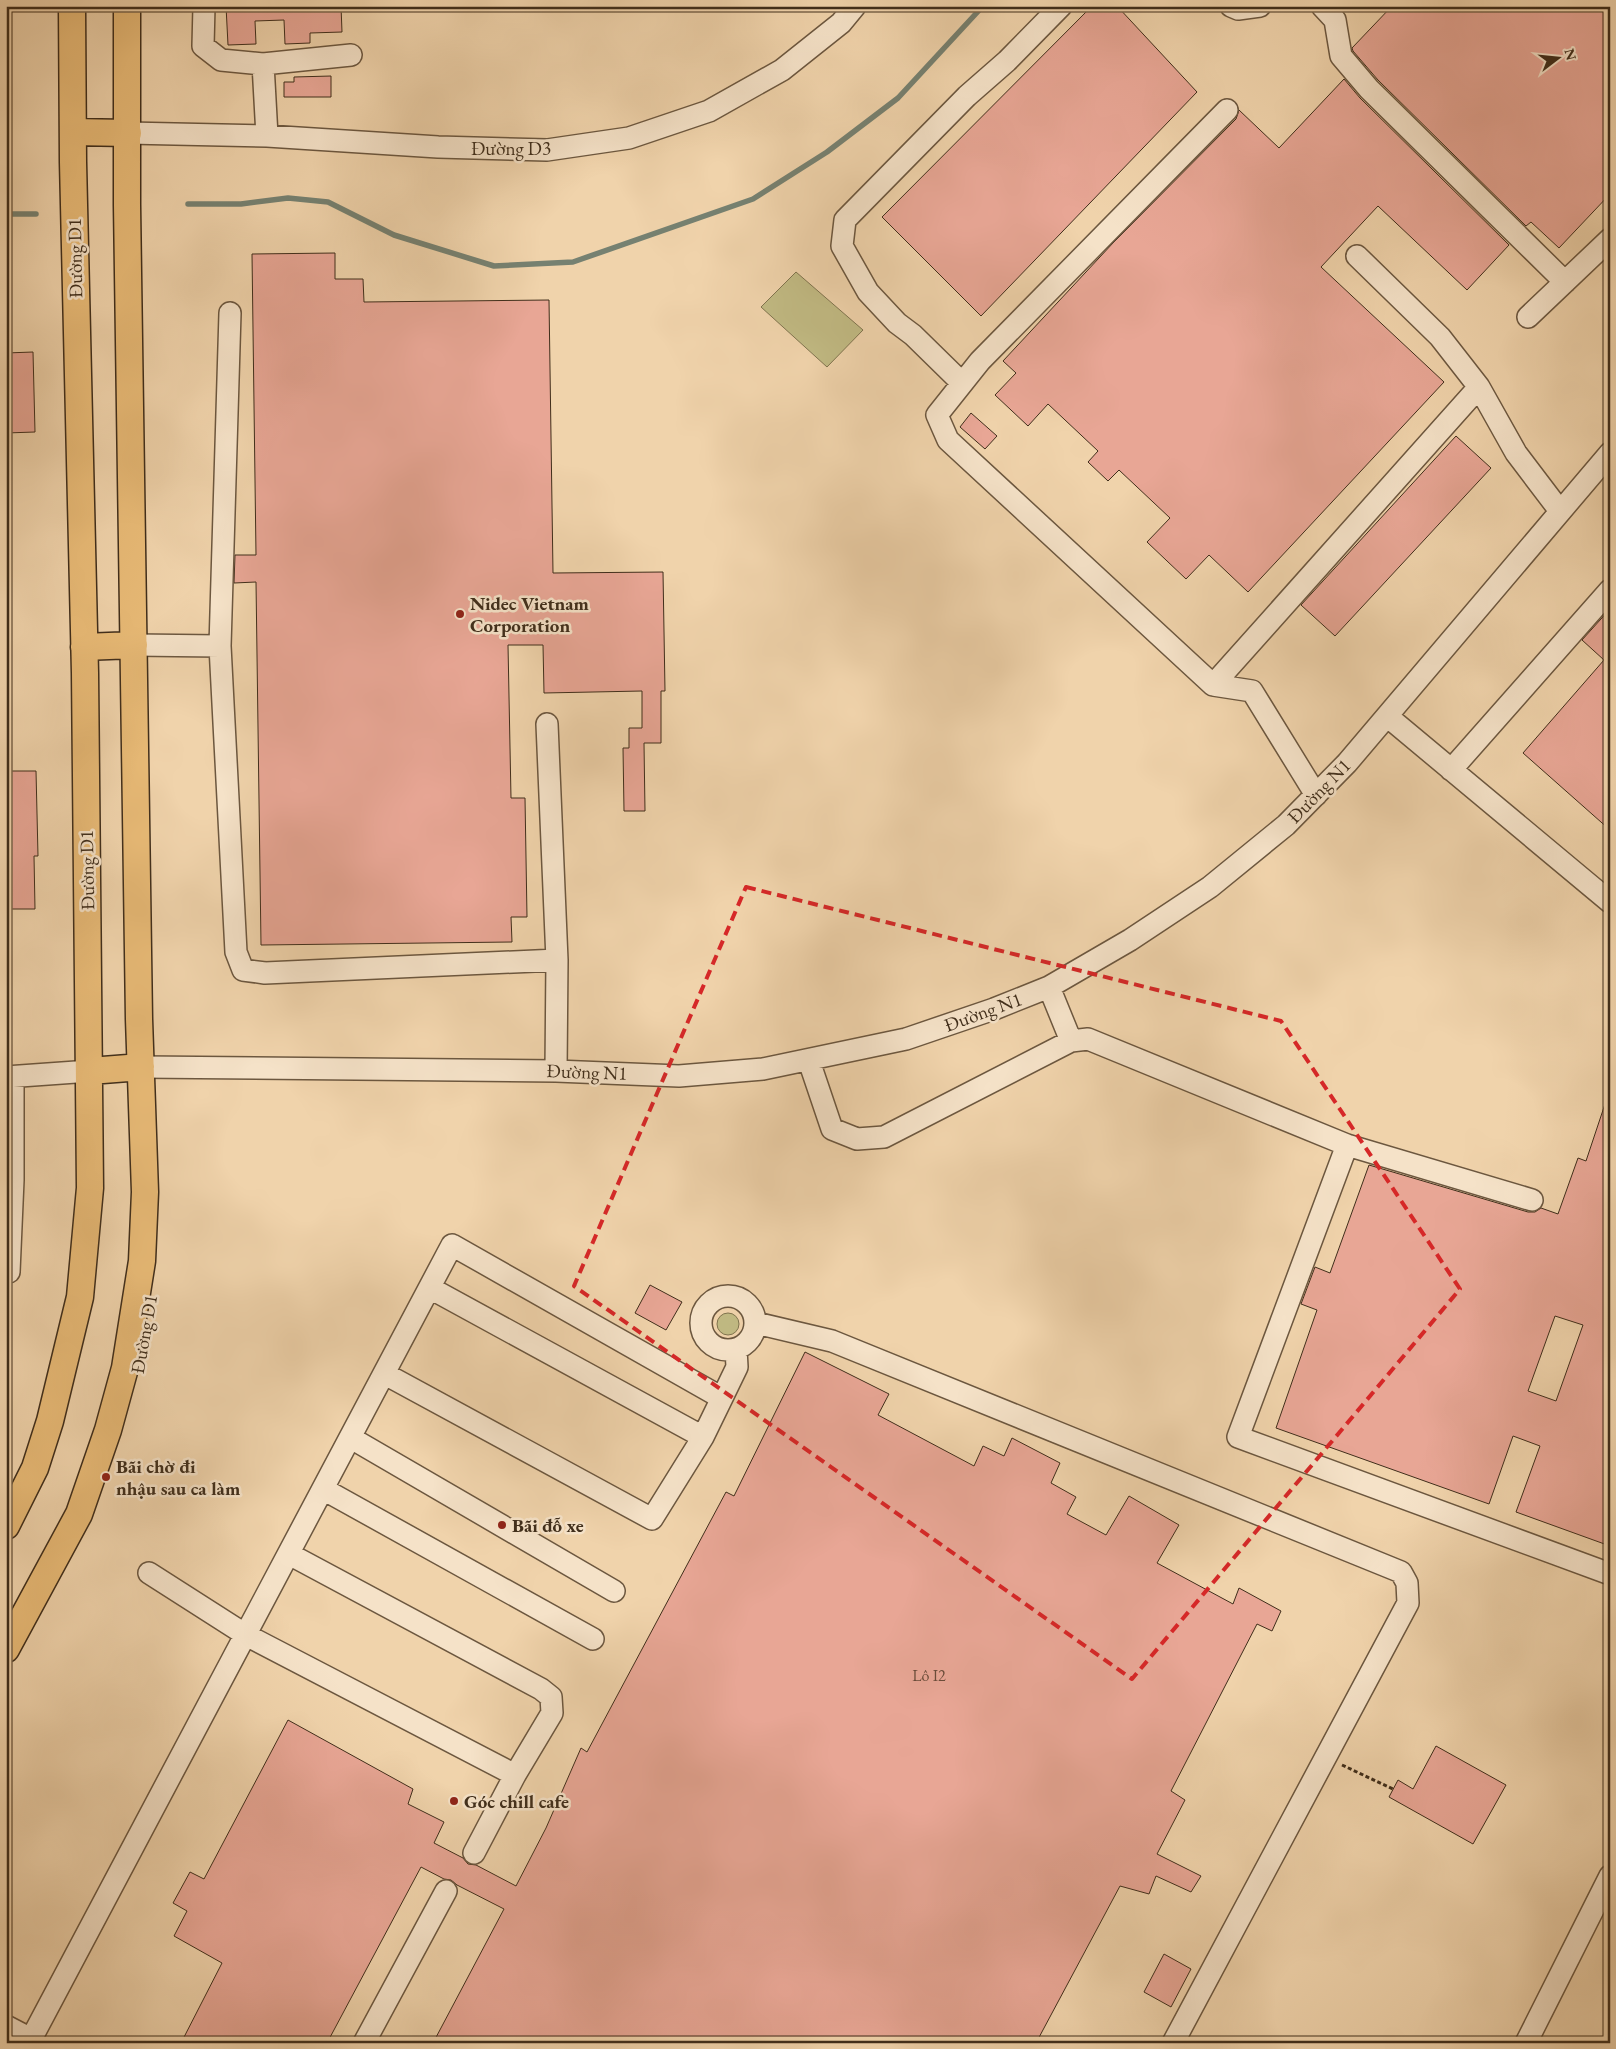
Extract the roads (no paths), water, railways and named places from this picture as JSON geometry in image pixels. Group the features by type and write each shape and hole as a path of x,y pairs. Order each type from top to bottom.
{"main road":[{"name":"Đường D1","path":"59,6 60,42 73,67"},
{"name":"Đường D1","path":"6,1526 35,1468 50,1421 60,1371 80,1297 90,1188 91,1135 84,647 72,6"},
{"name":"Đường D1","path":"6,1649 80,1514 108,1430 125,1368 142,1261 145,1192 139,1004 133,580 148,553 140,252 138,232 127,205 127,6"},
{"name":"Đường D1","path":"127,39 139,6"},
{"path":"73,132 128,133"},
{"path":"84,647 134,645"},
{"path":"90,1070 141,1067"},
{"path":"6,1499 31,1435 50,1421"}],"street":[{"path":"204,6 203,46 221,60 264,64 351,55"},
{"name":"Đường D3","path":"128,133 267,136 438,147 546,150 630,138 709,111 782,70 841,23 855,6"},
{"path":"962,383 897,323 868,292 842,246 845,220 967,96 1007,61 1061,6"},
{"path":"1231,6 1238,9 1260,6"},
{"path":"1322,6 1335,20 1342,56 1368,89 1565,282"},
{"path":"264,64 267,136"},
{"path":"1228,110 980,362 937,415 948,440 1213,684 1252,691 1316,794"},
{"path":"1528,317 1610,240"},
{"path":"1357,256 1440,336 1479,387 1516,453 1560,511"},
{"path":"230,313 220,646 236,952 244,970 265,973 557,960"},
{"path":"1213,684 1479,387"},
{"name":"Đường N1","path":"141,1067 556,1070 679,1076 764,1069 906,1039 994,1009 1049,987 1130,940 1210,887 1286,825 1347,762 1610,453"},
{"path":"1451,770 1610,590"},
{"path":"134,645 220,646"},
{"path":"1387,716 1610,902"},
{"path":"547,724 557,960 556,1070"},
{"path":"1049,987 1071,1041"},
{"path":"809,1061 832,1129 857,1139 884,1137 1071,1041 1088,1039 1347,1144 1532,1200"},
{"path":"9,1272 13,1180 9,1077 90,1070"},
{"path":"1347,1144 1238,1437 1610,1574"},
{"path":"6,2026 30,2041 452,1245 722,1398"},
{"path":"430,1288 702,1437"},
{"path":"720,1297 737,1297 751,1307 756,1324 750,1340 736,1350 719,1349 706,1339 701,1323 706,1306 720,1297"},
{"path":"756,1324 832,1341 1401,1572 1407,1583 1408,1603 1173,2043"},
{"path":"385,1374 652,1519 702,1437 722,1398 737,1367 736,1350"},
{"path":"351,1438 614,1591"},
{"path":"323,1489 593,1639"},
{"path":"289,1554 541,1688 551,1697 552,1713 515,1775 474,1853"},
{"path":"149,1573 246,1634 515,1775"},
{"path":"1526,2043 1610,1876"},
{"path":"367,2042 446,1891"}],"waterway":[{"path":"188,204 241,204 288,198 328,202 394,235 494,266 573,262 753,199 827,152 898,98 983,6"},
{"path":"6,214 36,214"}],"place":[{"name":"Nidec Vietnam Corporation","path":"460,614"},
{"name":"Bãi chờ đi nhậu sau ca làm","path":"106,1477"},
{"name":"Bãi đỗ xe","path":"502,1525"},
{"name":"Góc chill cafe","path":"454,1801"}]}
